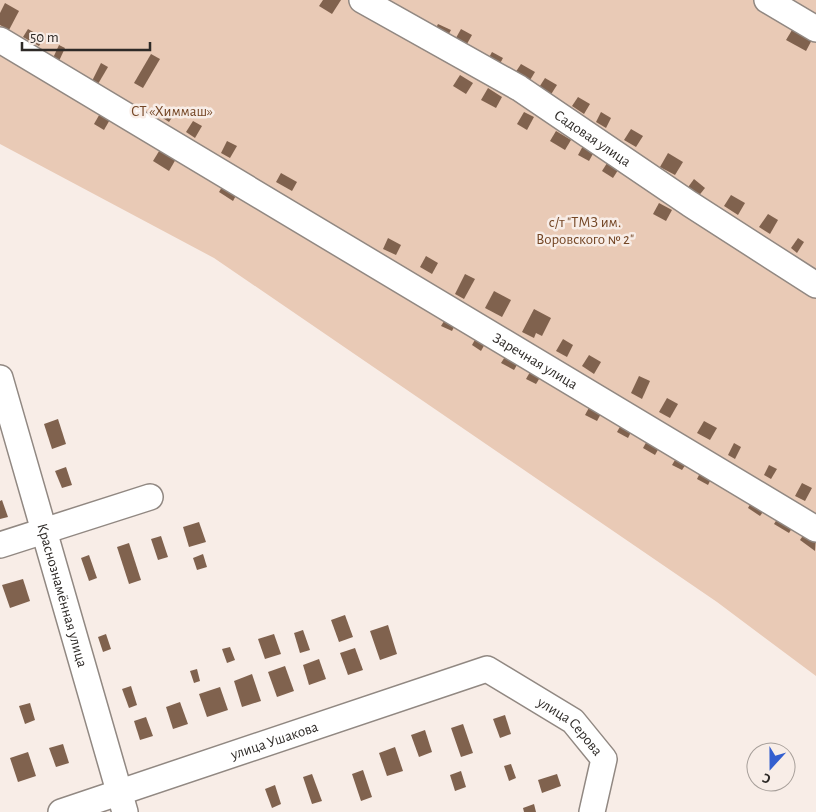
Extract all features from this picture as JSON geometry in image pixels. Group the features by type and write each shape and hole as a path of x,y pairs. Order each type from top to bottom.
{"street":[{"name":"Садовая улица","path":"362,0 519,88 816,285"},
{"path":"767,0 816,29"},
{"name":"Заречная улица","path":"0,40 254,190 816,529"},
{"name":"Краснознамённая улица","path":"0,378 42,530 122,803"},
{"path":"0,545 150,497"},
{"name":"улица Ушакова","path":"61,812 122,803 487,669"},
{"name":"улица Серова","path":"487,669 573,721 604,759 592,812"}],"green space":[{"name":"с/т \"ТМЗ им. Воровского № 2\"","path":"0,0 816,0 816,676 717,602 214,258 0,144"}],"building":[{"path":"323,0 341,0 332,14 319,6"},
{"path":"5,3 19,11 9,30 0,25 0,13"},
{"path":"438,24 451,30 445,41 433,34"},
{"path":"795,25 814,36 806,51 786,40"},
{"path":"28,29 44,38 39,46 23,37"},
{"path":"461,29 472,35 463,51 452,45"},
{"path":"59,45 65,48 59,61 53,58"},
{"path":"492,52 503,58 497,69 486,63"},
{"path":"151,54 160,59 143,88 134,83"},
{"path":"101,63 108,67 98,84 92,81"},
{"path":"521,64 535,72 527,85 513,76"},
{"path":"460,75 473,83 466,94 453,86"},
{"path":"545,78 557,85 550,96 538,89"},
{"path":"488,88 502,97 496,108 481,100"},
{"path":"578,97 590,104 584,114 572,106"},
{"path":"161,104 175,113 169,122 155,113"},
{"path":"102,110 112,116 104,130 94,124"},
{"path":"524,112 534,117 527,130 517,124"},
{"path":"601,112 611,118 606,128 596,122"},
{"path":"193,121 202,126 195,138 186,132"},
{"path":"631,129 643,136 636,147 624,140"},
{"path":"556,131 571,140 565,150 550,141"},
{"path":"227,141 237,146 230,158 221,153"},
{"path":"164,143 180,152 169,171 153,161"},
{"path":"583,146 594,152 589,161 578,155"},
{"path":"668,153 683,162 675,175 660,167"},
{"path":"609,160 620,167 613,178 602,171"},
{"path":"281,173 297,182 292,191 276,182"},
{"path":"694,179 705,188 697,198 686,190"},
{"path":"225,182 239,190 233,201 219,192"},
{"path":"731,195 745,203 738,215 724,206"},
{"path":"659,203 672,210 666,221 653,214"},
{"path":"768,214 778,220 770,234 759,227"},
{"path":"388,238 401,245 396,255 383,249"},
{"path":"798,238 804,242 797,253 791,248"},
{"path":"426,256 438,263 432,274 420,267"},
{"path":"465,274 475,279 464,299 455,294"},
{"path":"494,291 511,300 502,317 485,308"},
{"path":"534,309 551,318 542,336 536,333 534,338 522,332"},
{"path":"446,318 456,323 452,331 441,326"},
{"path":"477,336 486,342 481,351 472,345"},
{"path":"563,339 573,345 567,357 556,351"},
{"path":"508,352 520,360 514,370 501,363"},
{"path":"589,355 601,362 594,374 582,366"},
{"path":"534,365 544,371 536,384 526,379"},
{"path":"639,376 650,381 642,399 631,393"},
{"path":"667,398 678,404 670,418 659,412"},
{"path":"591,404 603,410 597,421 585,415"},
{"path":"58,419 66,444 52,449 44,424"},
{"path":"704,421 717,428 710,440 697,433"},
{"path":"621,425 632,430 628,438 617,432"},
{"path":"648,439 660,446 655,455 643,448"},
{"path":"734,443 741,447 735,459 728,455"},
{"path":"678,455 688,461 682,470 672,465"},
{"path":"769,465 777,469 771,479 764,475"},
{"path":"66,467 72,485 62,488 55,471"},
{"path":"701,471 712,477 708,485 697,479"},
{"path":"802,483 812,488 805,501 795,496"},
{"path":"2,500 8,517 0,519 0,501"},
{"path":"752,501 765,509 760,516 748,508"},
{"path":"779,516 794,525 789,533 774,524"},
{"path":"199,522 206,542 189,547 183,527"},
{"path":"807,530 816,536 815,551 800,540"},
{"path":"161,536 168,557 158,560 151,539"},
{"path":"129,543 141,580 129,584 117,547"},
{"path":"203,554 207,567 197,570 193,558"},
{"path":"89,555 97,578 89,581 81,558"},
{"path":"23,579 30,601 10,608 2,585"},
{"path":"345,615 353,637 339,642 331,620"},
{"path":"388,625 397,654 380,660 370,631"},
{"path":"303,630 310,650 300,653 294,633"},
{"path":"106,634 111,649 103,652 98,637"},
{"path":"274,634 281,654 265,659 258,639"},
{"path":"230,647 235,660 227,663 222,649"},
{"path":"355,648 363,670 348,675 340,653"},
{"path":"319,659 326,679 309,685 303,665"},
{"path":"285,666 294,691 277,697 268,672"},
{"path":"197,669 200,681 194,683 190,671"},
{"path":"252,674 261,701 242,707 234,681"},
{"path":"131,686 137,705 129,708 122,689"},
{"path":"220,687 228,710 207,717 199,694"},
{"path":"180,702 188,724 173,729 166,707"},
{"path":"30,703 35,720 25,724 19,706"},
{"path":"505,715 511,734 500,738 493,719"},
{"path":"146,717 153,736 140,740 134,721"},
{"path":"463,724 473,753 461,757 451,728"},
{"path":"425,730 432,752 419,757 411,735"},
{"path":"63,744 69,763 56,767 49,748"},
{"path":"395,747 403,771 387,776 379,753"},
{"path":"28,752 36,776 18,782 10,758"},
{"path":"511,764 516,778 509,781 504,766"},
{"path":"363,770 372,797 361,801 352,774"},
{"path":"461,771 466,787 455,791 450,775"},
{"path":"312,774 322,801 312,804 303,777"},
{"path":"557,774 561,786 542,793 538,780"},
{"path":"275,785 281,804 272,808 265,789"},
{"path":"534,804 536,812 524,812 523,808"}],"park label":[{"name":"СТ «Химмаш»","path":"172,111"}]}
